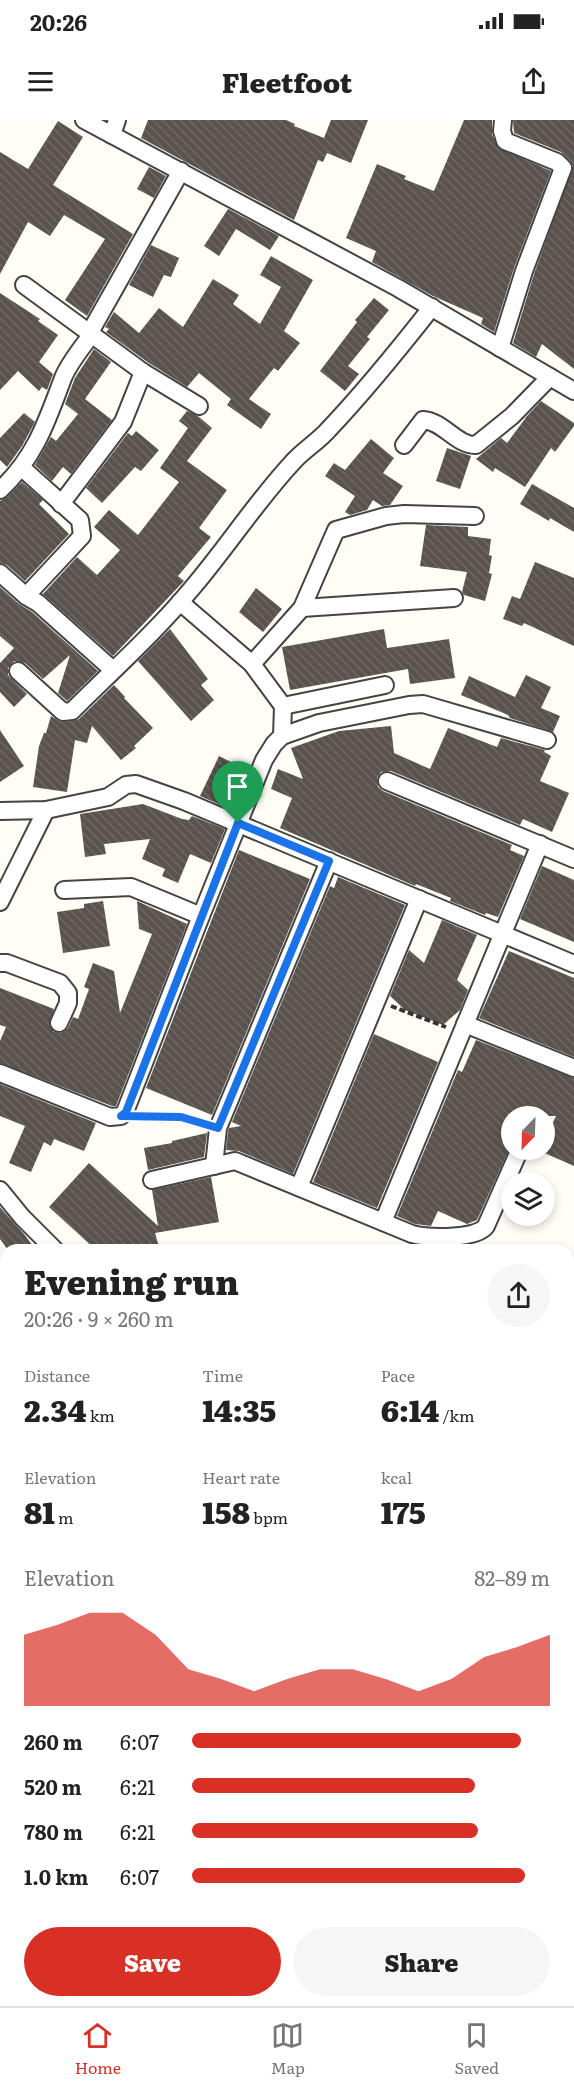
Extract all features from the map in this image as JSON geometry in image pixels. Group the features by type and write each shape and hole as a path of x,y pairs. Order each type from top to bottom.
{"street":[{"path":"84,120 115,127 181,171 432,308 574,391"},
{"path":"500,348 524,270 563,168 556,162 505,141 502,131 503,120"},
{"path":"0,490 21,467 39,438 58,395 63,377 90,335 181,171"},
{"path":"24,285 143,372 199,406"},
{"path":"18,670 63,712 72,711 137,648 180,602 294,460 315,444 345,412 432,308"},
{"path":"61,504 123,422 143,372"},
{"path":"404,445 423,420 436,423 466,444 476,445 512,416 550,377"},
{"path":"21,467 80,520 82,536 26,596"},
{"path":"252,664 302,608 336,530 386,516 404,514 475,516"},
{"path":"0,573 26,596 38,603 113,670"},
{"path":"302,608 454,598"},
{"path":"180,602 252,664 283,706 282,736"},
{"path":"283,706 385,685"},
{"path":"0,1072 110,1117 121,1116 126,1112 264,760 282,736 319,723 423,704 547,740"},
{"path":"387,781 574,859"},
{"path":"0,811 46,810 108,797 126,785 136,784 238,823 574,964"},
{"path":"0,902 46,810"},
{"path":"382,1222 540,844"},
{"path":"214,1166 218,1128 329,861"},
{"path":"64,890 131,887 201,916"},
{"path":"299,1187 419,899"},
{"path":"0,963 6,963 60,983 68,993 68,1003 59,1023"},
{"path":"463,1028 574,1068"},
{"path":"152,1180 235,1161 421,1236 470,1235 482,1231 515,1160"},
{"path":"0,1190 22,1217 49,1244"}],"lane":[{"path":"121,1116 181,1117 218,1128"}],"path":[{"path":"376,1000 439,1025 463,1028"}],"building":[{"path":"148,120 286,120 295,124 294,126 324,138 331,120 368,120 351,163 327,153 323,162 318,160 294,220 141,138"},
{"path":"464,120 492,120 492,134 498,148 551,171 514,268 494,332 481,324 483,318 433,296 372,262 376,251 346,238 377,164 406,176 404,179 434,191"},
{"path":"513,120 574,120 574,369 542,344 536,357 513,343 534,274 573,166 561,152 514,133"},
{"path":"58,121 83,137 53,185 133,234 87,316 65,300 105,239 64,215 50,236 28,222 0,274 0,152 28,169"},
{"path":"149,167 166,176 154,198 137,189"},
{"path":"228,209 279,236 270,250 236,229 219,256 204,246"},
{"path":"151,245 179,258 171,277 164,275 153,297 129,285"},
{"path":"271,256 313,280 284,331 300,343 278,371 274,368 249,399 271,414 261,429 227,405 231,399 199,373 187,387 106,332 109,329 105,327 114,312 139,333 159,308 183,327 213,279 239,295 233,304 260,324 281,287 260,275"},
{"path":"0,293 40,319 38,321 58,335 39,362 53,374 47,390 42,387 39,391 18,371 0,390"},
{"path":"374,298 389,310 367,337 370,339 348,366 359,374 345,391 320,371 357,322 355,320"},
{"path":"94,349 111,362 85,399 112,420 71,474 63,467 52,481 35,465 51,437 56,441 78,414 65,404 75,378"},
{"path":"541,401 574,423 574,426 555,452 551,448 525,487 495,468 493,472 476,459 501,438 507,443"},
{"path":"187,411 198,416 212,428 187,461 227,490 199,528 211,537 178,576 184,581 113,656 43,594 77,557 97,575 120,550 94,527 109,510 138,535 179,482 160,468 188,428 179,421"},
{"path":"24,413 35,422 7,467 0,460 0,438"},
{"path":"136,431 159,450 141,471 135,467 102,503 86,488 128,433 132,436"},
{"path":"371,439 394,458 383,473 403,486 390,505 382,506 373,500 367,510 350,515 345,512 355,496 325,476 334,463 345,470"},
{"path":"447,448 471,456 460,489 436,481"},
{"path":"22,482 43,500 39,504 69,534 25,581 7,565 0,563 0,501"},
{"path":"532,484 574,508 574,532 520,504"},
{"path":"426,525 468,527 468,536 491,539 489,555 492,556 489,573 492,574 485,601 464,595 462,592 467,572 420,566"},
{"path":"535,562 574,578 574,646 524,623 522,626 503,619 512,596 520,599"},
{"path":"0,587 32,612 98,671 67,701 58,693 70,655 43,679 25,663 14,661 8,668 8,675 27,694 14,707 0,692 0,663 14,648 0,636"},
{"path":"256,588 282,609 263,632 239,612"},
{"path":"170,629 208,679 201,685 214,700 191,721 138,661"},
{"path":"384,629 387,648 449,639 455,678 410,684 408,669 290,690 282,647"},
{"path":"526,675 551,687 541,708 560,716 553,732 510,718 508,715 461,695 469,676 515,697"},
{"path":"114,685 153,728 134,746 136,748 121,760 92,726 87,743 75,740 67,792 33,787 39,746 51,716 60,722 79,719"},
{"path":"391,726 394,753 430,769 448,728 497,747 501,738 545,750 544,752 551,756 540,781 569,793 552,832 523,819 520,825 391,771 381,772 377,778 378,787 383,791 512,845 510,850 524,856 498,917 486,913 485,915 450,901 451,898 416,884 415,886 280,828 292,798 271,789 278,769 303,779 291,748 339,731"},
{"path":"0,730 24,766 0,782"},
{"path":"219,756 239,766 223,806 200,796"},
{"path":"143,804 182,819 189,820 192,816 225,829 211,863 190,854 178,883 162,876 165,869 142,859 150,839 104,844 106,854 85,857 80,814"},
{"path":"239,850 310,879 212,1115 146,1088"},
{"path":"542,866 574,880 574,942 520,919"},
{"path":"338,877 405,905 293,1174 239,1151 226,1150 228,1131 229,1128 241,1126 232,1122 330,886 334,888"},
{"path":"103,901 110,946 63,953 57,912 84,908 84,904"},
{"path":"137,901 187,924 116,1106 0,1063 0,1041 6,1027 0,1025 0,988 54,1009 49,1025 54,1032 61,1033 68,1028 73,1017 78,1019 89,989 84,987 93,963 114,971 120,1013 152,934 139,929"},
{"path":"442,920 477,935 457,980 468,990 460,1010 443,1025 405,1010 390,996 409,950 424,963"},
{"path":"509,951 574,978 574,1057 479,1018"},
{"path":"374,1034 438,1062 377,1208 313,1182"},
{"path":"476,1040 574,1078 574,1166 555,1158 555,1106 501,1106 501,1160 504,1160 477,1220 467,1224 438,1211 431,1226 415,1224 397,1216 458,1070 462,1072"},
{"path":"0,1084 96,1123 84,1151 54,1139 51,1146 44,1142 31,1172 9,1163 25,1126 0,1116"},
{"path":"207,1133 204,1157 148,1170 144,1148"},
{"path":"89,1163 158,1226 152,1190 211,1177 219,1222 155,1233 158,1244 89,1244 49,1207"},
{"path":"0,1207 32,1244 4,1244 0,1239"}],"route":[{"path":"238,823 329,861 218,1128 181,1117 121,1116 126,1112 238,823"}]}
